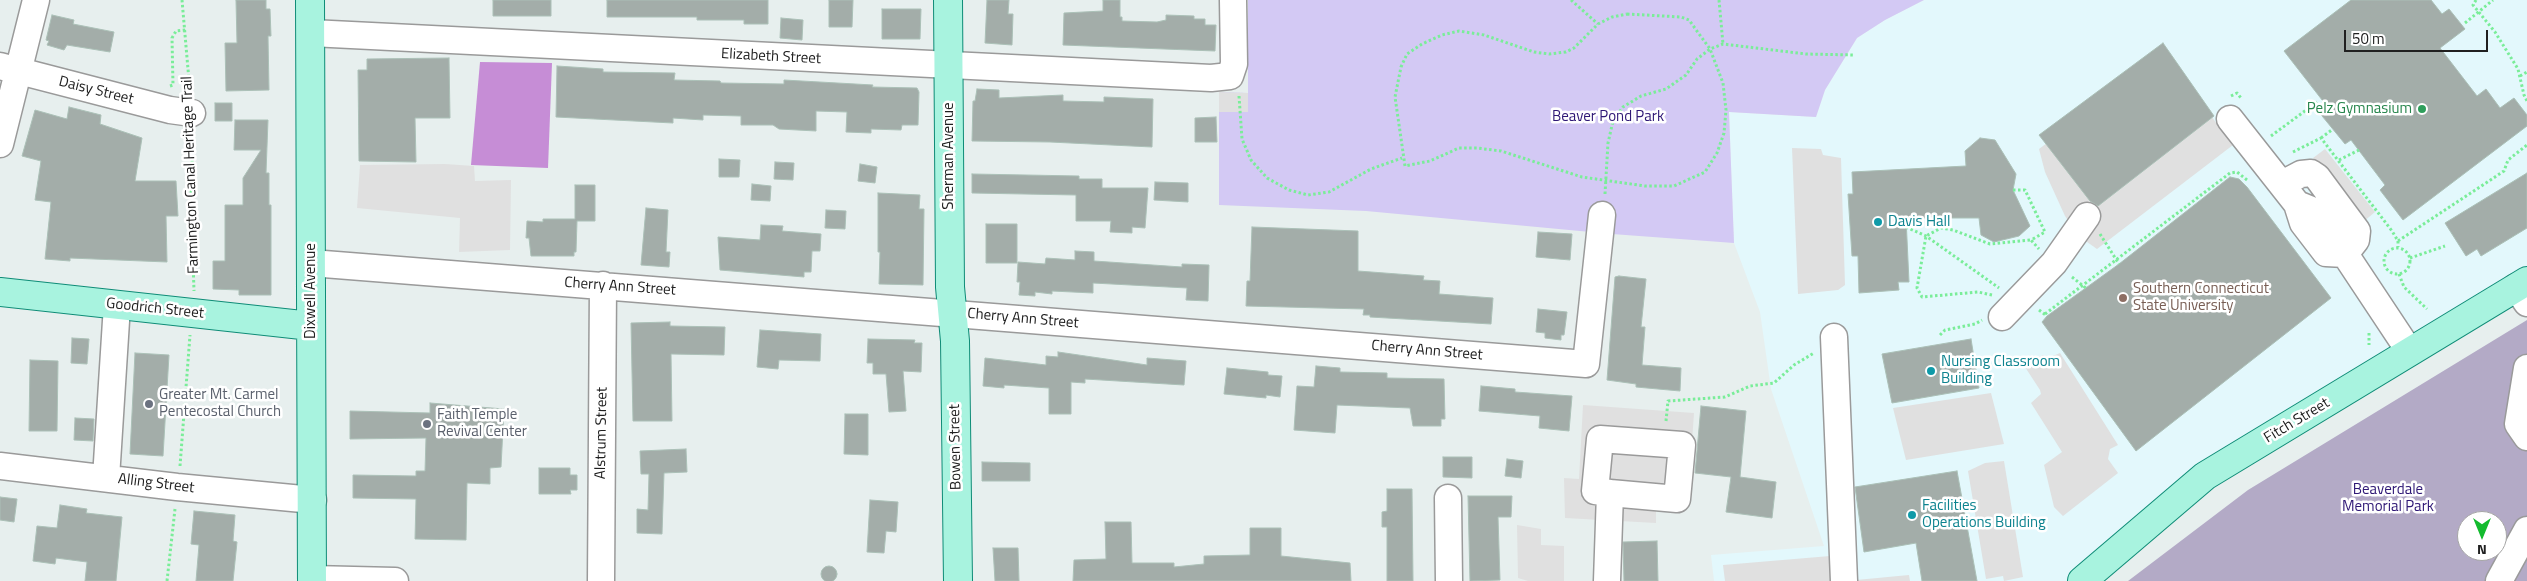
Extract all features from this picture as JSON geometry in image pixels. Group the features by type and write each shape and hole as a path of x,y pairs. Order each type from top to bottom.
{"main road":[{"name":"Dixwell Avenue","path":"310,0 312,580"},
{"name":"Sherman Avenue","path":"948,0 952,313"},
{"name":"Fitch Street","path":"2082,581 2205,476 2410,352 2523,290"},
{"name":"Goodrich Street","path":"0,292 311,326"},
{"name":"Bowen Street","path":"952,313 955,341 958,581"}],"street":[{"path":"0,144 9,68 36,0"},
{"path":"1230,76 1234,64 1233,0"},
{"name":"Elizabeth Street","path":"311,33 949,66 1211,78 1230,76"},
{"name":"Daisy Street","path":"9,68 170,110 192,113"},
{"path":"2230,119 2290,194 2319,214 2340,239 2345,254 2410,352"},
{"name":"Cherry Ann Street","path":"312,263 1586,364 1602,215"},
{"path":"1994,311 2054,263 2092,223"},
{"name":"Alstrum Street","path":"601,581 604,285"},
{"path":"106,478 117,305"},
{"path":"1834,337 1844,581"},
{"path":"2527,368 2518,424 2527,437"},
{"path":"1600,439 1682,445 1677,499 1610,493 1595,491 1600,439"},
{"name":"Alling Street","path":"0,466 313,500"},
{"path":"1607,581 1610,493"},
{"path":"1448,498 1449,581"},
{"path":"2499,581 2527,530"},
{"path":"312,580 395,581"}],"path":[{"name":"Farmington Canal Heritage Trail","path":"182,0 194,151 191,217 194,291"},
{"path":"1571,0 1598,24"},
{"path":"1719,0 1723,44"},
{"path":"2476,0 2473,5 2509,53 2520,76 2527,101"},
{"path":"2465,23 2493,0"},
{"path":"1627,14 1681,17 1689,20 1695,27 1710,49 1723,83 1726,110 1724,133 1717,153 1705,172 1674,186 1645,186 1607,181 1561,171 1501,151 1478,148 1459,148 1430,161 1405,166 1402,158 1396,97 1401,67 1408,54 1422,44 1442,35 1460,31 1484,35 1534,52 1549,54 1566,52 1574,48 1598,24 1612,17 1627,14"},
{"path":"163,90 173,85 172,38 176,32 185,30"},
{"path":"1607,181 1608,143 1613,120 1623,107 1641,96 1666,89 1686,75 1697,60 1710,49 1723,44 1806,54 1854,55"},
{"path":"2520,76 2527,72"},
{"path":"1230,76 1239,94 1242,139 1251,160 1267,178 1290,190 1308,195 1329,192 1372,169 1402,158"},
{"path":"2270,137 2317,102"},
{"path":"2321,138 2333,129"},
{"path":"2398,241 2504,171 2508,160 2527,145"},
{"path":"2339,160 2359,150"},
{"path":"2044,314 2230,173 2237,172 2250,181"},
{"path":"1926,236 1941,228 1953,230 1990,244 2031,240 2045,232 2025,190 2013,190"},
{"path":"2092,223 2119,264"},
{"path":"1906,227 1926,236 2000,288"},
{"path":"1926,236 1917,288 1922,297 1978,292 1994,311 1975,324 1945,330 1940,335"},
{"path":"2031,240 2044,255"},
{"path":"2410,258 2445,246"},
{"path":"2398,247 2406,251 2410,258 2410,265 2406,271 2399,274 2392,273 2386,268 2384,261 2386,254 2391,249 2398,247"},
{"path":"2399,274 2404,287 2427,308"},
{"path":"2070,276 2087,289"},
{"path":"1664,444 1668,402 1725,397 1750,386 1774,383 1794,365 1822,349 1834,337"},
{"path":"179,473 190,339"},
{"path":"167,581 176,503"}],"shaded area":[{"name":"Southern Connecticut State University","path":"1924,0 2527,0 2527,277 2205,476 2082,581 1714,581 1711,555 1824,546 1771,389 1760,312 1734,243 1729,112 1816,117 1825,90 1857,38 1885,20"},
{"path":"2165,55 2233,145 2097,249 2080,237 2065,216 2045,172 2039,149"},
{"path":"480,62 552,63 548,168 471,165"},
{"path":"1219,92 1248,93 1248,112 1219,112"},
{"path":"1792,148 1821,149 1823,155 1841,158 1845,285 1838,290 1798,294"},
{"path":"2325,149 2375,212 2363,222 2313,158"},
{"path":"445,164 474,166 475,181 511,180 510,250 459,252 460,218 357,208 360,165"},
{"path":"2060,353 2118,445 2110,449 2108,459 2118,473 2063,516 2054,507 2044,465 2062,452 2031,403 2041,394 2025,367 2043,355 2048,358"},
{"path":"1991,393 2004,444 1906,460 1893,408"},
{"path":"1583,405 1694,413 1689,485 1656,508 1656,523 1565,518 1564,478 1579,479"},
{"path":"2004,461 2023,577 2004,581 2003,576 1986,579 1968,471 1985,463"},
{"path":"1517,525 1541,529 1541,545 1564,546 1564,581 1528,581 1518,578"},
{"path":"1830,556 1856,580 1909,575 1910,581 1725,581 1723,565"}],"green space":[{"name":"Beaver Pond Park","path":"1248,0 1924,0 1885,20 1857,38 1825,90 1816,117 1729,112 1734,243 1612,234 1366,211 1219,205 1219,92 1248,93"},
{"name":"Beaverdale Memorial Park","path":"2527,320 2527,581 2128,581 2248,490"}],"building":[{"path":"236,0 266,0 266,9 270,9 271,36 268,36 269,90 226,91 225,43 237,43"},
{"path":"493,0 551,0 551,16 493,16"},
{"path":"607,0 768,0 768,24 744,24 744,20 697,20 697,17 607,17"},
{"path":"829,0 853,0 852,27 829,27"},
{"path":"987,0 1009,0 1008,14 1013,14 1012,45 985,43"},
{"path":"1103,0 1120,0 1120,17 1122,17 1122,21 1157,22 1166,20 1166,15 1194,16 1194,19 1205,19 1205,25 1216,25 1215,51 1063,45 1064,13 1103,11"},
{"name":"Pelz Gymnasium","path":"2351,0 2431,0 2442,14 2449,9 2465,29 2440,48 2477,96 2486,89 2500,108 2514,98 2527,115 2527,126 2403,220 2380,190 2385,185 2351,140 2345,144 2318,111 2326,105 2284,51"},
{"path":"882,9 921,9 920,39 882,39"},
{"path":"52,15 74,20 73,24 114,32 110,52 67,45 64,50 47,45 49,41 46,40"},
{"path":"781,18 803,20 802,40 780,38"},
{"path":"2163,43 2214,116 2098,206 2090,201 2039,135"},
{"path":"449,58 450,118 415,118 416,162 359,161 358,70 367,70 367,59"},
{"path":"557,66 603,69 603,72 675,73 674,80 720,81 721,83 784,84 784,80 873,85 872,87 917,88 919,92 918,125 902,125 901,130 871,129 871,133 846,132 847,112 816,111 816,131 779,129 773,125 741,125 741,116 703,115 703,120 673,118 673,123 556,117"},
{"path":"977,89 999,90 999,98 1063,95 1063,101 1104,102 1104,97 1153,99 1152,147 1050,142 972,141 973,101 975,101"},
{"path":"215,103 232,103 232,121 215,121"},
{"path":"69,107 101,115 100,124 142,138 135,181 176,181 178,216 166,216 167,262 70,258 70,261 45,259 51,202 35,200 41,161 22,156 35,110 67,119"},
{"path":"1216,117 1217,142 1195,142 1195,118"},
{"path":"235,120 268,120 266,173 269,173 269,205 271,205 271,295 239,295 239,290 213,289 213,261 225,261 225,205 243,205 243,178 261,150 234,150"},
{"name":"Davis Hall","path":"1980,138 1995,140 2016,174 2013,190 2030,226 2019,236 1994,242 1981,235 1979,218 1906,218 1909,282 1898,282 1899,290 1859,293 1858,256 1852,256 1848,194 1853,194 1852,172 1966,166 1965,151"},
{"path":"719,159 740,160 739,177 719,177"},
{"path":"775,162 794,163 793,180 774,179"},
{"path":"860,164 877,167 875,183 858,181"},
{"path":"2527,173 2527,228 2481,256 2477,249 2466,256 2445,223"},
{"path":"972,174 1079,176 1079,179 1102,179 1102,188 1148,188 1145,228 1132,227 1132,233 1110,232 1111,221 1076,221 1076,195 972,193"},
{"path":"2230,177 2239,179 2247,187 2331,298 2136,451 2042,322 2047,316 2119,264"},
{"path":"1155,182 1188,183 1188,202 1154,200"},
{"path":"752,184 771,186 770,201 751,200"},
{"path":"575,185 595,185 595,221 577,221 576,252 574,252 574,256 531,256 529,238 526,238 527,221 543,222 543,219 575,219"},
{"path":"878,193 920,195 919,209 924,209 923,285 879,284"},
{"path":"646,208 668,210 666,252 670,252 669,267 641,265"},
{"path":"826,210 846,211 845,229 825,228"},
{"path":"986,224 1017,224 1017,263 986,263"},
{"path":"761,225 783,226 782,231 821,234 820,251 812,251 811,272 804,272 804,277 720,270 718,237 760,240"},
{"path":"1252,227 1358,231 1358,271 1424,276 1423,280 1440,281 1439,294 1493,298 1491,324 1370,317 1370,315 1363,315 1364,309 1246,306 1247,281 1250,281"},
{"path":"1538,232 1572,234 1570,260 1536,257"},
{"path":"1075,251 1094,252 1094,261 1182,267 1182,264 1209,265 1208,301 1186,300 1187,288 1093,283 1093,293 1052,291 1052,294 1035,292 1035,296 1019,295 1020,282 1017,282 1018,262 1045,264 1046,258 1075,260"},
{"path":"1615,277 1646,279 1641,327 1645,327 1642,365 1681,368 1680,391 1636,387 1636,384 1607,380"},
{"path":"1538,309 1567,312 1564,335 1561,335 1561,340 1545,338 1545,333 1536,332"},
{"path":"670,322 670,326 725,327 724,355 671,354 672,421 633,421 631,323"},
{"path":"760,330 821,334 820,361 779,360 778,369 757,367"},
{"path":"72,338 89,339 87,364 71,363"},
{"path":"868,339 915,340 914,343 922,343 921,372 903,371 906,411 889,412 886,374 873,374 873,363 867,363"},
{"name":"Nursing Classroom Building","path":"1971,339 1979,388 1892,403 1882,354"},
{"path":"1058,352 1147,365 1147,358 1186,361 1184,385 1085,379 1085,383 1071,382 1071,414 1049,414 1049,388 1004,385 1004,388 983,386 985,358 1046,365 1046,356 1058,357"},
{"name":"Greater Mt. Carmel Pentecostal Church","path":"135,353 169,355 163,456 130,454"},
{"path":"30,360 58,361 57,431 29,431"},
{"path":"1316,366 1340,368 1340,372 1387,373 1387,378 1444,379 1445,419 1441,419 1441,426 1413,426 1410,408 1337,405 1335,433 1294,430 1297,386 1314,387"},
{"path":"1227,368 1268,372 1268,375 1282,376 1280,397 1266,395 1266,398 1224,394"},
{"path":"1481,386 1515,389 1515,392 1572,396 1569,431 1539,428 1540,416 1479,411"},
{"path":"430,403 504,409 501,467 490,468 490,484 467,483 466,540 415,539 416,499 353,498 353,475 416,476 416,471 425,471 426,438 350,439 350,411 430,413"},
{"path":"1701,406 1746,411 1740,477 1776,482 1772,518 1726,512 1731,477 1695,473"},
{"path":"845,414 868,414 868,455 844,454"},
{"path":"75,418 94,419 93,441 74,440"},
{"path":"686,449 687,472 664,473 662,534 637,533 637,509 648,510 649,474 641,474 640,451"},
{"path":"1443,457 1472,457 1472,478 1443,477"},
{"path":"1507,459 1523,461 1521,478 1505,476"},
{"path":"982,462 1030,463 1030,481 982,481"},
{"path":"539,468 570,468 570,475 577,475 577,490 570,490 571,494 539,494"},
{"name":"Facilities Operations Building","path":"1957,471 1977,581 1922,581 1916,543 1864,552 1855,487"},
{"path":"1387,489 1412,489 1413,581 1387,581 1387,527 1382,527 1382,512 1387,511"},
{"path":"1468,496 1512,496 1511,517 1498,517 1500,580 1470,581"},
{"path":"0,497 17,499 14,522 0,520"},
{"path":"870,500 898,502 896,532 886,531 884,553 867,552"},
{"path":"60,505 87,509 86,513 122,517 116,581 85,581 87,562 56,558 55,564 33,561 37,526 57,528"},
{"path":"194,511 235,515 233,541 237,542 233,581 196,581 199,545 191,544"},
{"path":"1105,522 1131,522 1132,563 1174,563 1174,567 1204,564 1204,556 1250,555 1250,528 1281,528 1281,556 1350,563 1351,581 1073,581 1074,560 1106,559"},
{"path":"1657,541 1658,581 1624,581 1623,542"},
{"path":"993,548 1018,548 1019,581 995,581"},
{"path":"829,566 837,574 829,582 821,574"}],"place":[{"name":"Pelz Gymnasium","path":"2422,109"},
{"name":"Davis Hall","path":"1878,222"},
{"name":"Southern Connecticut State University","path":"2123,298"},
{"name":"Nursing Classroom Building","path":"1931,371"},
{"name":"Greater Mt. Carmel Pentecostal Church","path":"149,404"},
{"name":"Faith Temple Revival Center","path":"427,424"},
{"name":"Facilities Operations Building","path":"1912,515"}]}
